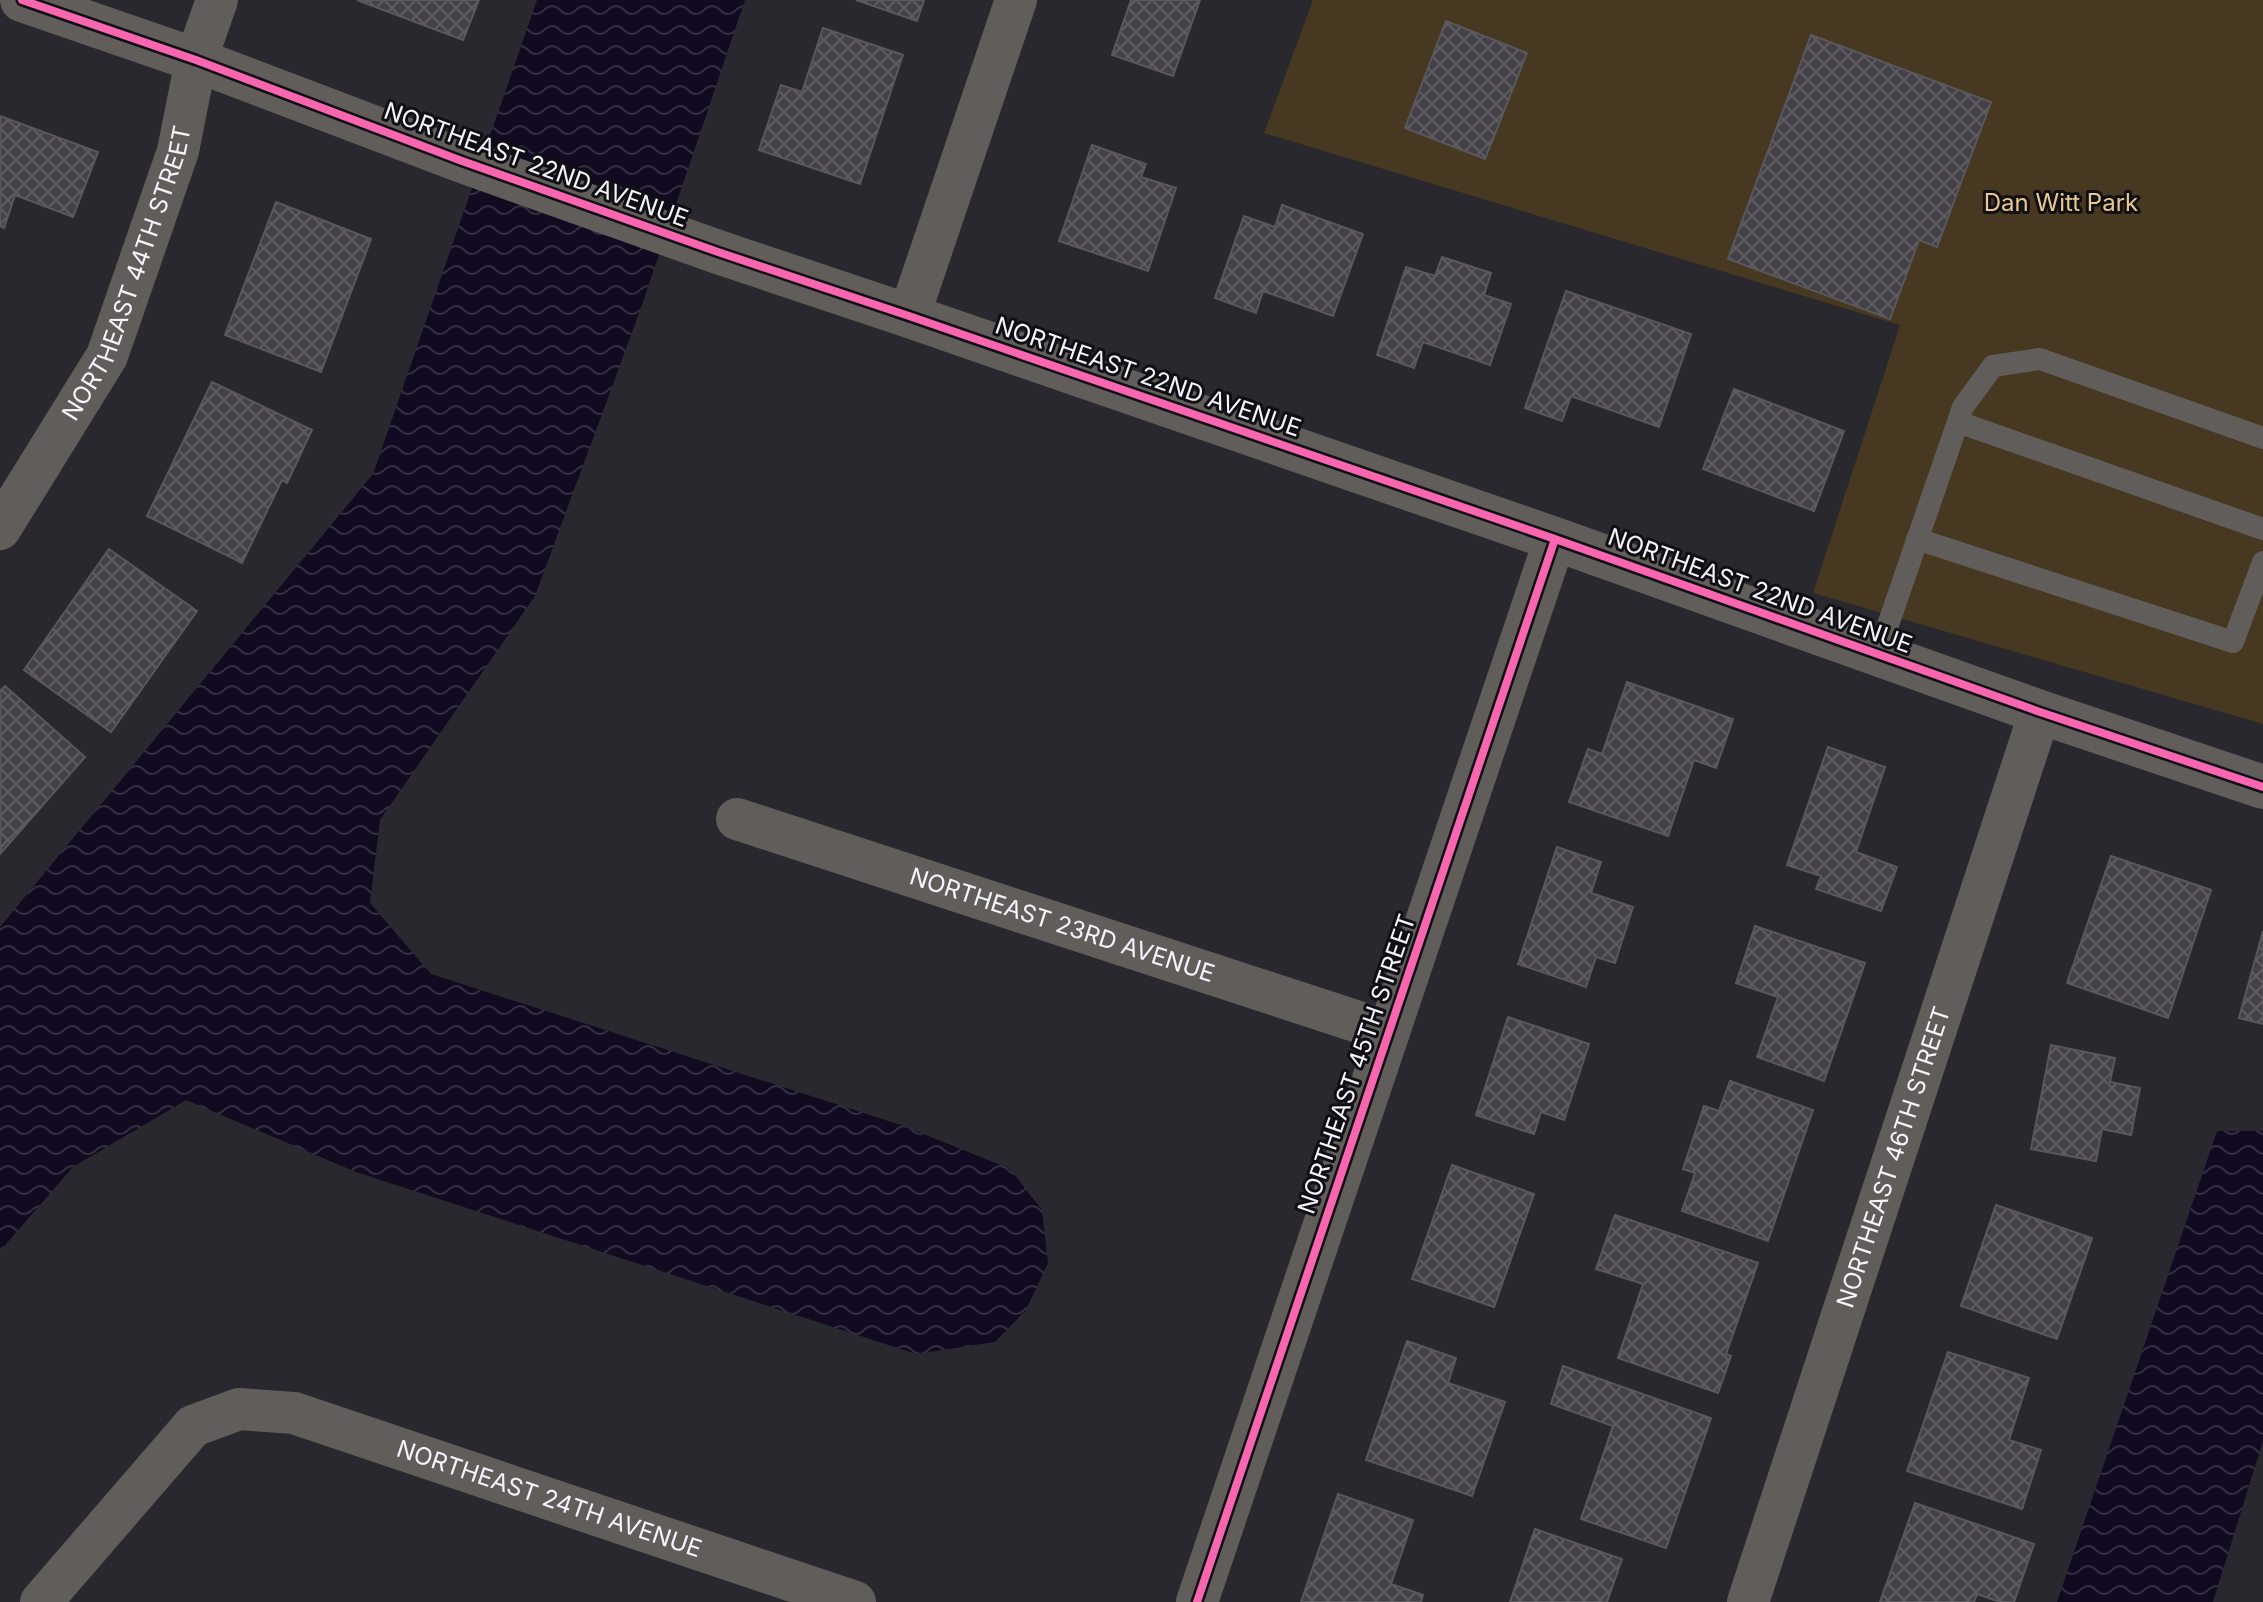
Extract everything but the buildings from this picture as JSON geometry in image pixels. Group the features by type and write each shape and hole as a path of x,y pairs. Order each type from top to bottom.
{"street":[{"name":"NORTHEAST 22ND AVENUE","path":"22,0 196,60 462,161 718,252 1555,539 2040,712 2263,787"},
{"name":"NORTHEAST 44TH STREET","path":"0,529 107,356 178,151 196,60 217,0"},
{"path":"909,316 1016,0"},
{"name":"NORTHEAST 45TH STREET","path":"1197,1602 1555,539"},
{"name":"NORTHEAST 46TH STREET","path":"1748,1602 2040,712"},
{"name":"NORTHEAST 23RD AVENUE","path":"737,819 1389,1032"},
{"name":"NORTHEAST 24TH AVENUE","path":"41,1602 193,1426 239,1409 294,1413 855,1602"}],"lane":[{"path":"1878,654 1963,407 1993,366 2040,359 2263,438"},
{"path":"1958,422 2263,529"},
{"path":"1917,539 2233,642 2263,562"}],"green space":[{"name":"Dan Witt Park","path":"1313,0 2263,0 2263,724 1813,593 1900,325 1264,133"}],"water":[{"path":"537,0 745,0 641,308 535,596 380,820 370,903 431,974 904,1126 1010,1169 1042,1210 1048,1263 1026,1310 995,1342 916,1354 356,1172 186,1100 73,1167 0,1251 0,927 373,474"},
{"path":"2217,1131 2263,1131 2263,1441 2213,1602 2057,1602"}],"cycle path":[{"path":"22,0 196,60 462,161 718,252 1555,539 2040,712 2263,787"},
{"path":"1197,1602 1555,539"}]}
